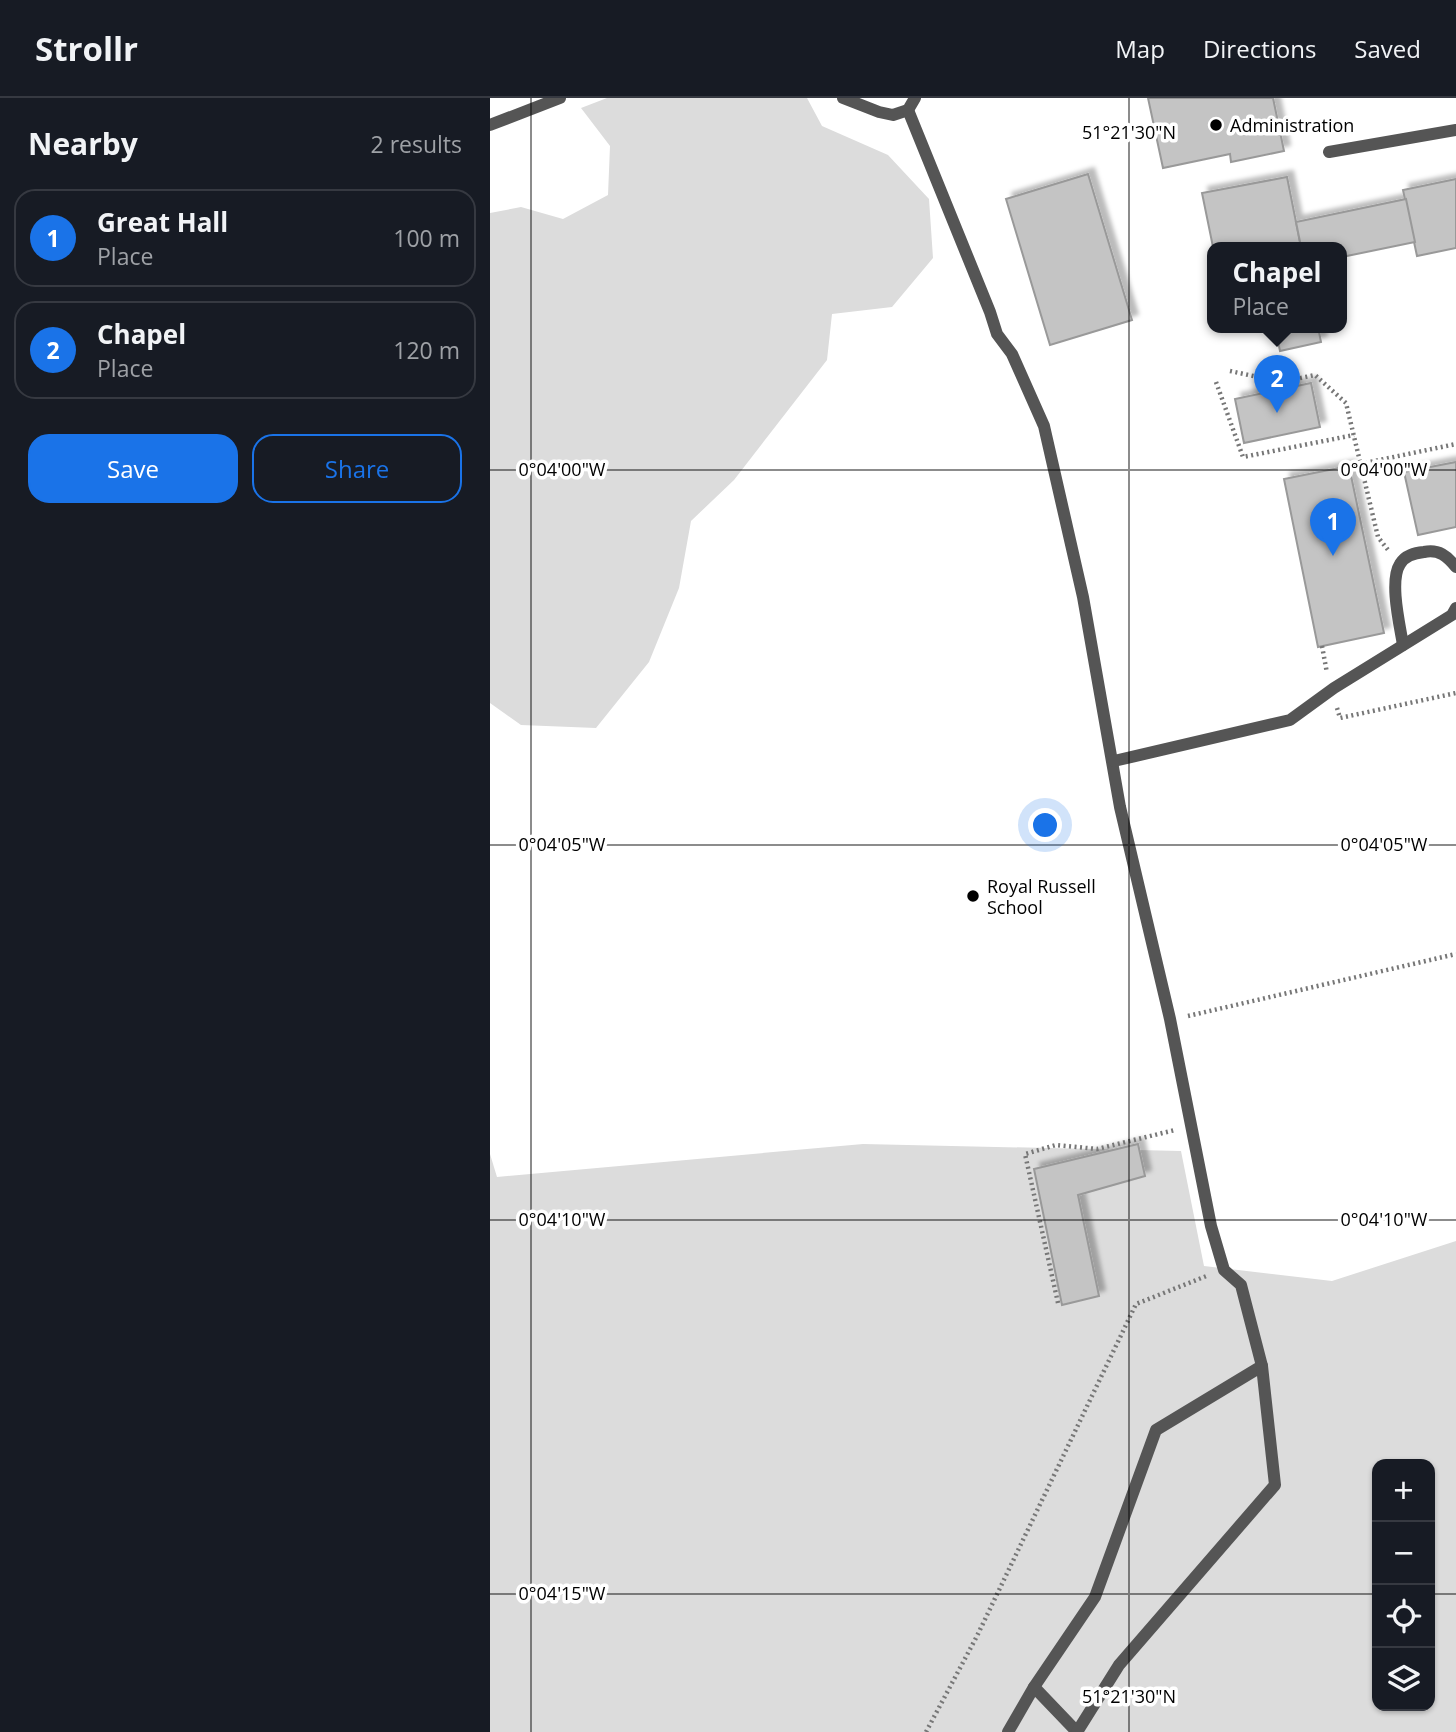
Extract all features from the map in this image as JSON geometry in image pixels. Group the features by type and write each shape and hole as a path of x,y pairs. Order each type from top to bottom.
{"lane":[{"path":"490,125 560,98"},
{"path":"843,98 893,115 908,110 915,98"},
{"path":"908,110 997,334 1012,354 1041,419 1075,559 1114,761 1120,807 1170,1019 1211,1226 1224,1270 1241,1285 1262,1366 1275,1485 1119,1665 1077,1732 1034,1686"},
{"path":"1329,152 1456,130"},
{"path":"1403,645 1395,585 1399,564 1411,554 1429,551 1445,554 1456,567"},
{"path":"1114,761 1290,720 1330,691 1452,615 1456,608"},
{"path":"1008,1732 1034,1686 1095,1597 1156,1430 1262,1366"}],"path":[{"path":"1230,371 1281,382 1315,375 1346,403 1378,537 1399,564"},
{"path":"1216,382 1243,457 1354,435"},
{"path":"1360,464 1456,444"},
{"path":"1322,646 1330,691 1340,718 1456,693"},
{"path":"1170,1019 1212,1012 1456,954"},
{"path":"1058,1303 1025,1154 1056,1146 1097,1149 1191,1127"},
{"path":"926,1732 977,1636 1136,1304 1224,1270"}],"shaded area":[{"path":"607,98 807,98 822,126 888,155 929,199 933,258 892,307 832,314 827,360 734,480 691,521 679,588 649,662 596,728 521,725 490,703 490,213 521,207 563,219 608,195 610,146 581,108"},
{"path":"863,1144 1181,1151 1204,1266 1332,1281 1456,1241 1456,1732 490,1732 490,1154 497,1177"}],"building":[{"name":"Administration","path":"1148,98 1273,98 1284,151 1231,162 1230,154 1163,168"},
{"path":"1088,174 1132,320 1050,345 1006,199"},
{"path":"1287,177 1300,242 1212,242 1202,193"},
{"path":"1456,179 1456,248 1417,256 1403,190"},
{"path":"1406,199 1415,242 1347,256 1347,242 1300,242 1296,222"},
{"path":"1276,333 1319,333 1321,342 1280,351"},
{"path":"1311,383 1320,427 1244,443 1235,399"},
{"path":"1456,462 1456,527 1418,535 1404,472"},
{"path":"1349,466 1384,633 1318,647 1284,479"},
{"path":"1138,1144 1145,1176 1078,1195 1099,1296 1062,1305 1034,1169"}],"place":[{"name":"Administration","path":"1216,125"},
{"name":"Chapel","path":"1277,413"},
{"name":"Great Hall","path":"1333,556"},
{"name":"Royal Russell School","path":"973,896"}]}
